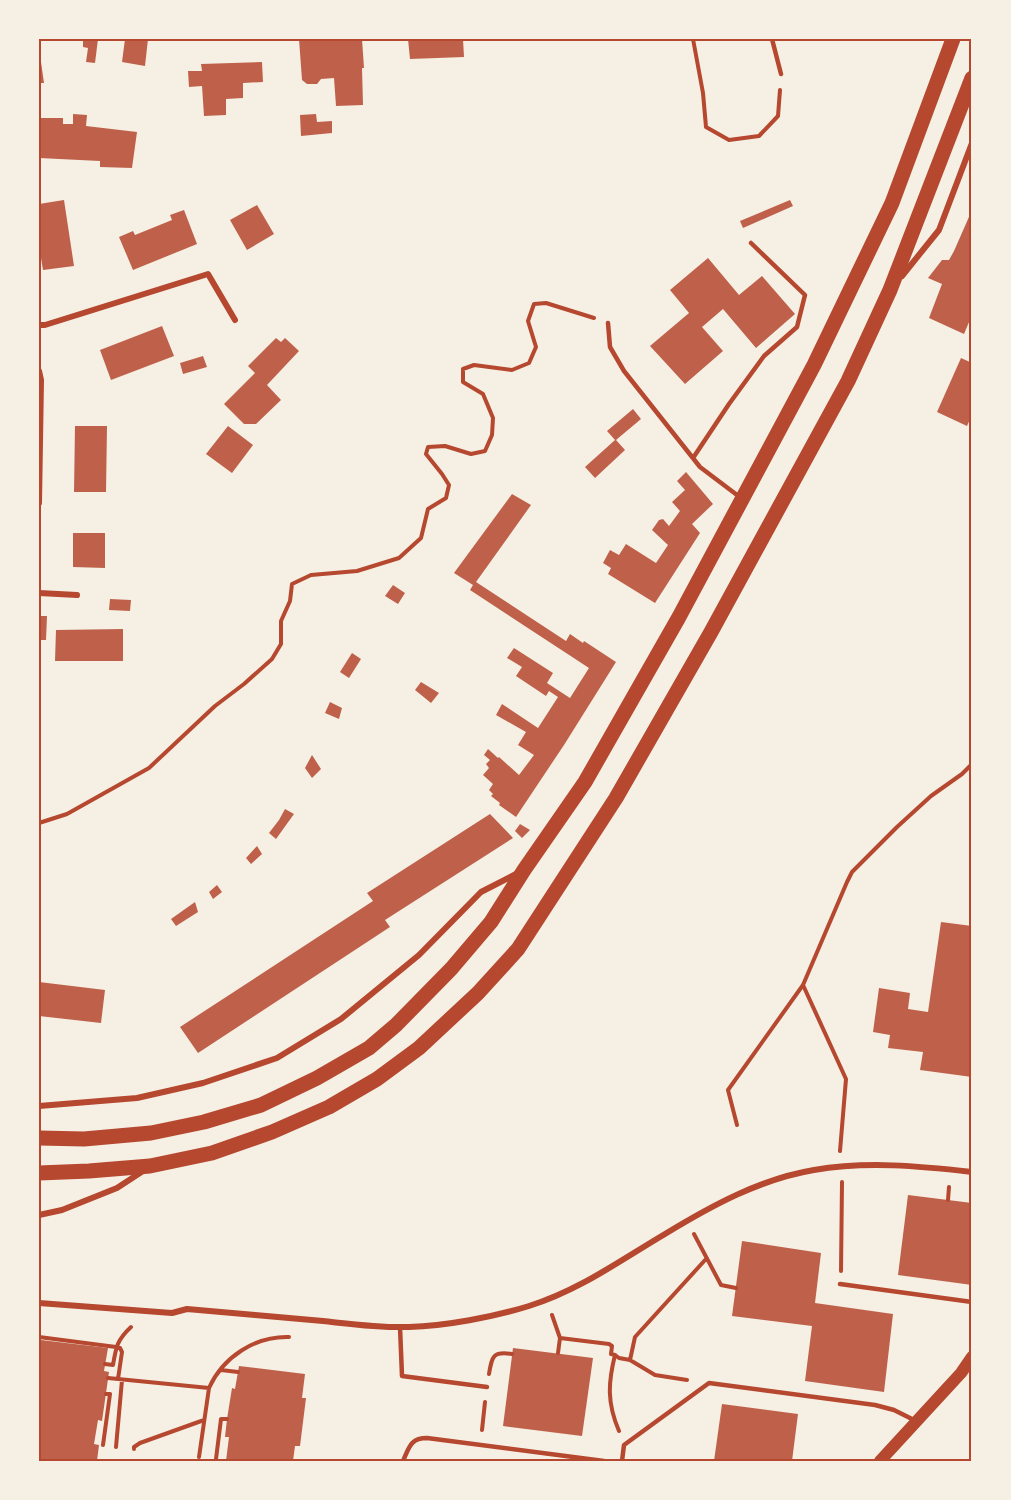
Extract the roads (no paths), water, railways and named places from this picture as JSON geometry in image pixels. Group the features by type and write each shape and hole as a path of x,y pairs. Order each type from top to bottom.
{"main road":[{"path":"39,1138 84,1139 151,1132 204,1122 261,1105 317,1078 369,1048 425,997 491,922 585,782 679,617 814,365 892,203 953,39"},
{"path":"39,1173 150,1166 212,1153 272,1132 329,1107 377,1079 418,1048 478,993 518,949 616,798 711,632 848,381 890,290 972,78"},
{"path":"880,1461 972,1358"}],"street":[{"path":"890,290 939,230 972,143"},
{"path":"39,325 208,274 235,320"},
{"path":"39,371 41,380 39,503"},
{"path":"39,593 77,595"},
{"path":"39,1106 137,1098 203,1083 276,1058 341,1019 419,955 481,892 524,870"},
{"path":"39,1215 62,1210 117,1188 150,1166"},
{"path":"39,1303 165,1313 187,1309 400,1327 472,1319 528,1307 565,1292 687,1220 749,1189 794,1174 841,1166 909,1166 972,1172"}],"lane":[{"path":"772,39 781,74"},
{"path":"693,458 764,356 797,327 805,295 751,243"},
{"path":"608,323 610,347 624,371 700,467 742,498"},
{"path":"840,1284 972,1302"},
{"path":"400,1327 402,1376 487,1387"},
{"path":"622,1461 624,1445 709,1383 881,1406 916,1422"},
{"path":"403,1461 413,1442 421,1438 604,1461"}]}
